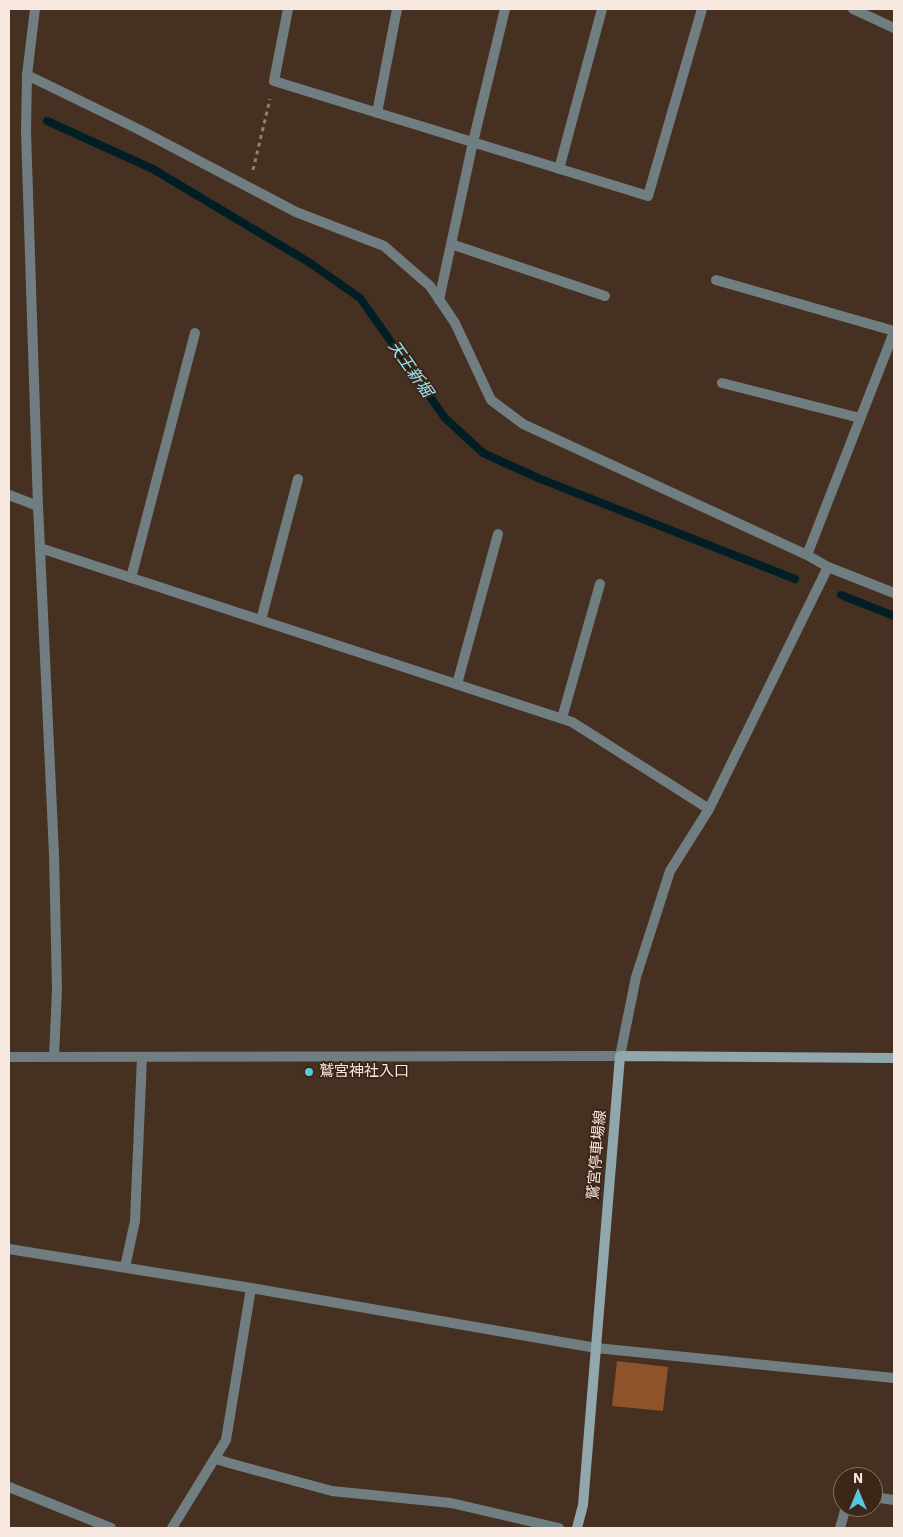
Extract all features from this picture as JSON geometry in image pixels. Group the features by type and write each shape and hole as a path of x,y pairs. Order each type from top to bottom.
{"main road":[{"path":"620,1056 894,1058"},
{"name":"鷲宮停車場線","path":"577,1528 583,1505 620,1056"}],"street":[{"path":"35,9 27,75 26,141 38,506 54,854 57,989 54,1058"},
{"path":"288,9 274,81 648,196 702,9"},
{"path":"377,113 397,9"},
{"path":"439,300 473,142 505,9"},
{"path":"559,169 602,9"},
{"path":"853,9 894,28"},
{"path":"27,75 138,129 296,212 384,246 430,286 455,324 491,400 523,424 806,555 828,567 894,593"},
{"path":"452,244 605,296"},
{"path":"716,280 894,332 806,555"},
{"path":"131,578 195,333"},
{"path":"722,383 860,418"},
{"path":"262,620 298,479"},
{"path":"9,495 38,506"},
{"path":"457,684 498,534"},
{"path":"40,548 562,718 572,722 709,809"},
{"path":"9,1057 620,1056 636,977 670,871 709,809 828,567"},
{"path":"562,718 600,584"},
{"path":"125,1267 135,1221 142,1057"},
{"path":"9,1249 251,1288 596,1348 894,1378"},
{"path":"172,1528 226,1440 251,1288"},
{"path":"216,1458 332,1490 451,1504 559,1528"},
{"path":"9,1487 112,1528"}],"path":[{"path":"249,187 274,81"}],"building":[{"path":"617,1361 668,1367 663,1411 612,1406"}],"waterway":[{"name":"天王新堀","path":"47,121 153,169 310,263 360,298 445,418 483,453 538,478 795,579"},
{"name":"天王新堀","path":"841,595 894,616"}],"place":[{"name":"鷲宮神社入口","path":"309,1072"}]}
